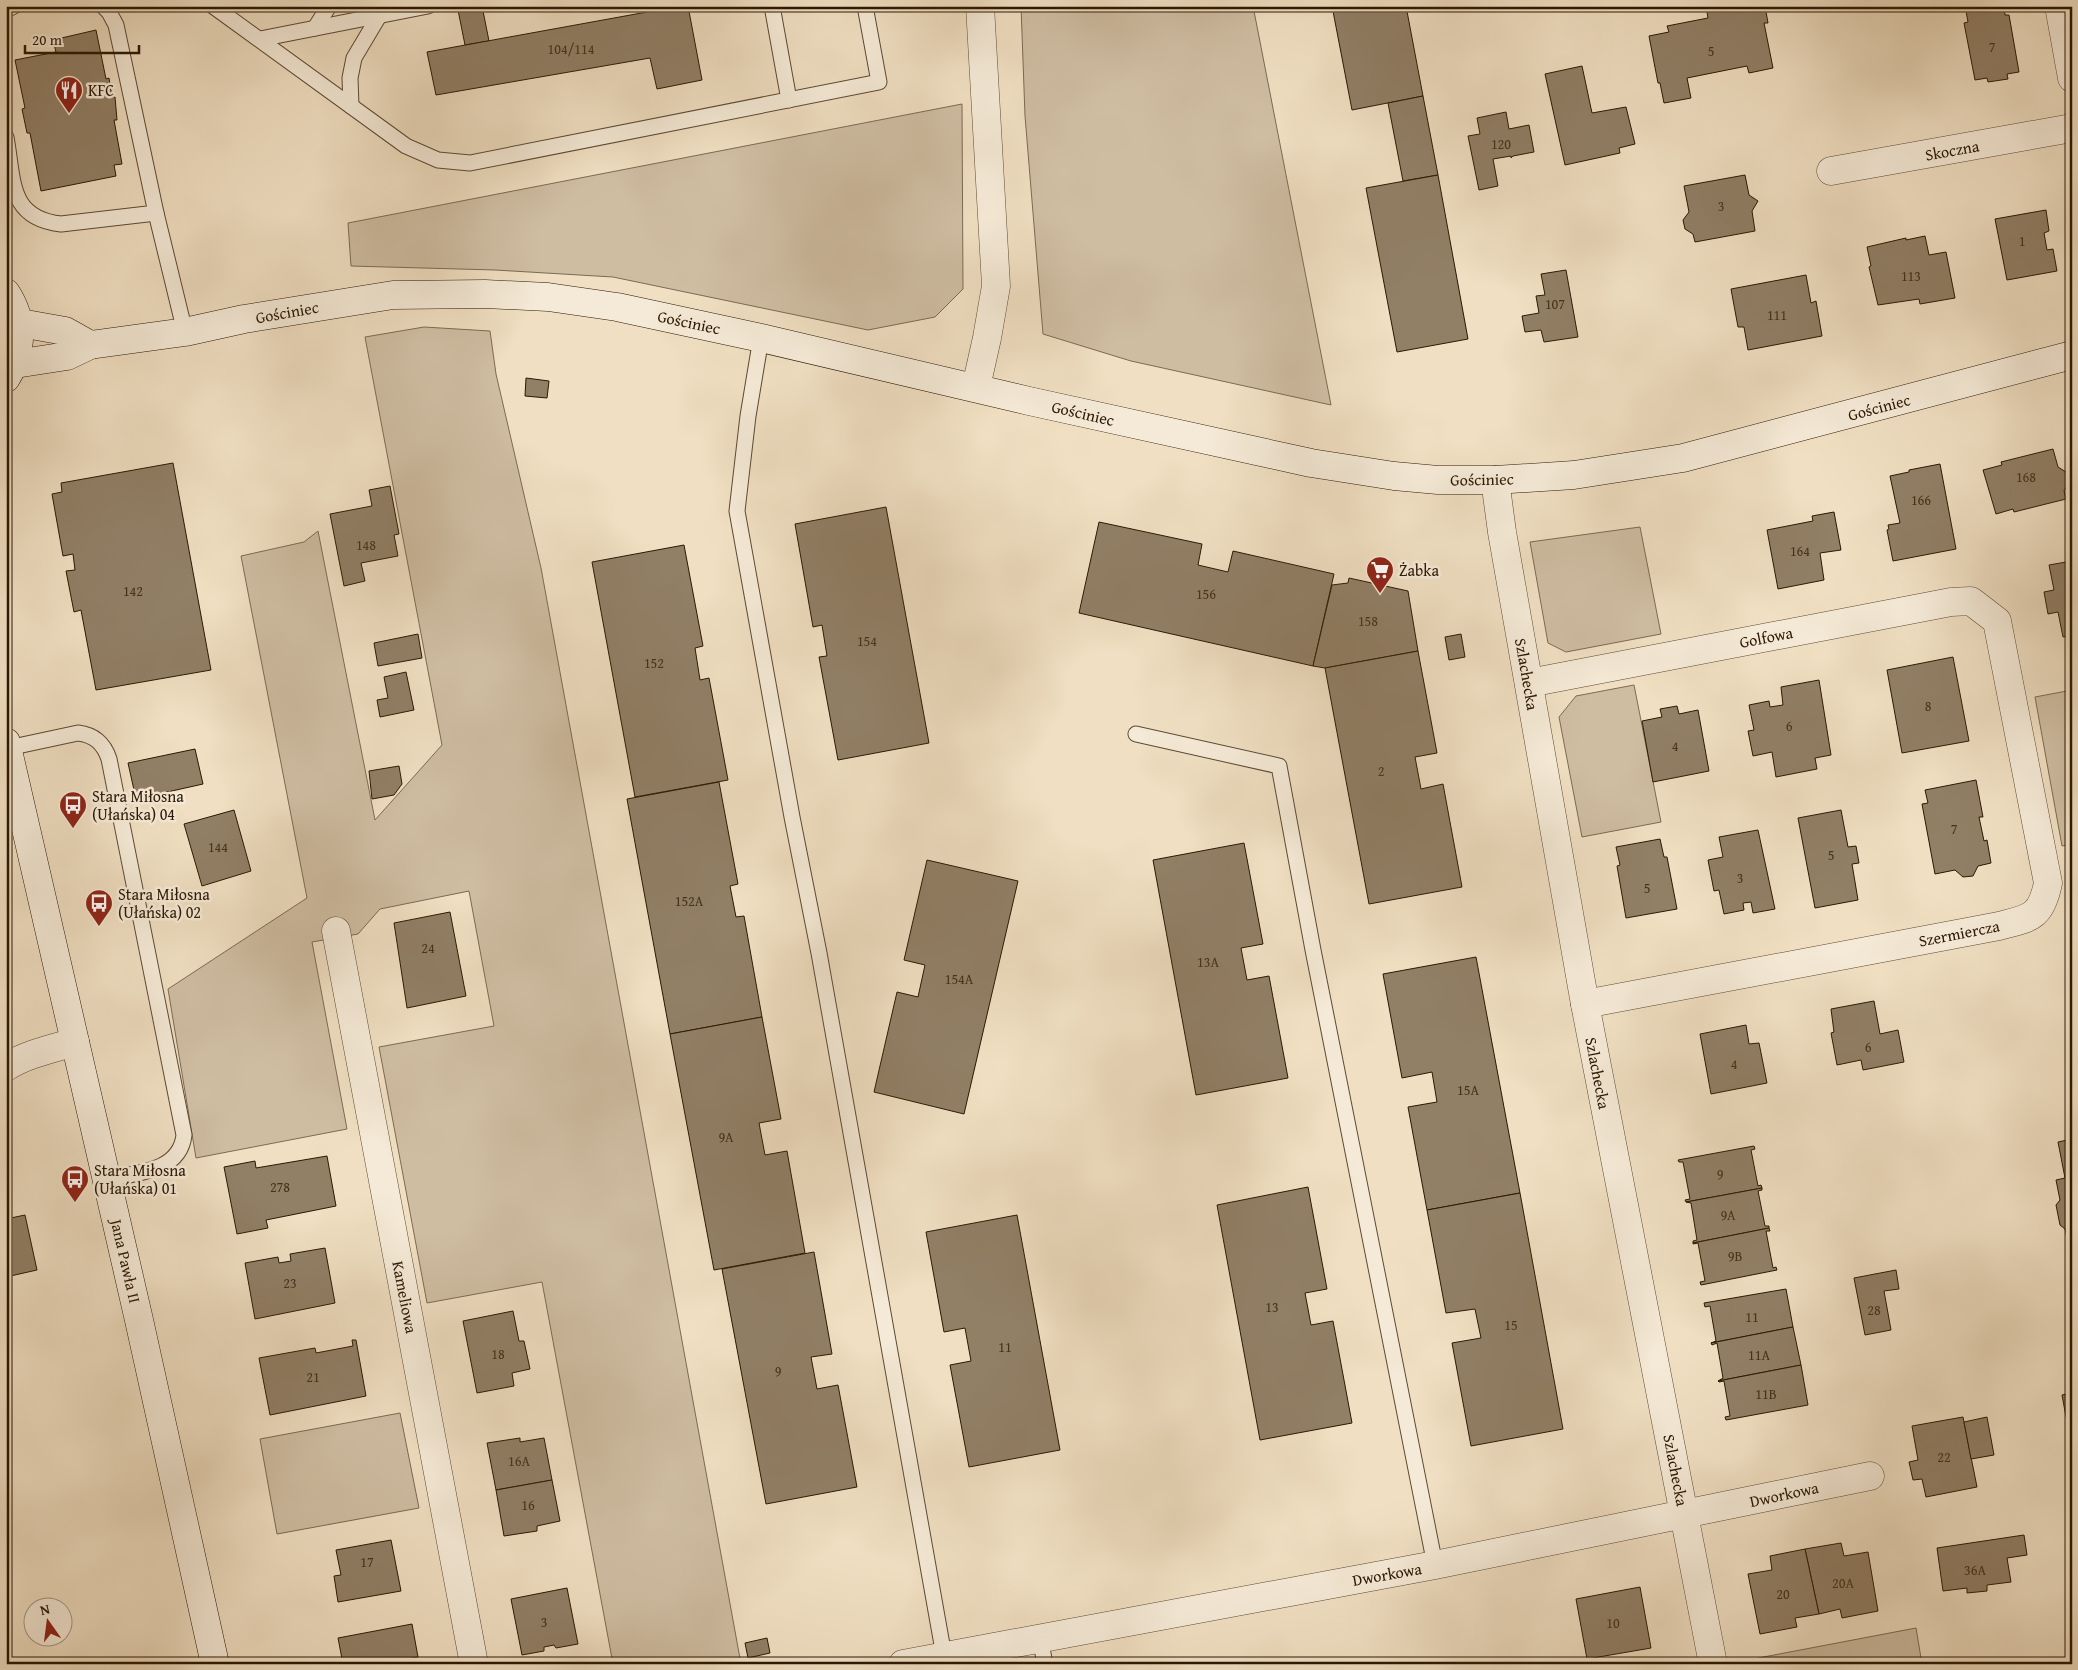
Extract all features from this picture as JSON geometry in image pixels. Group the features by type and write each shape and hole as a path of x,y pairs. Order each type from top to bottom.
{"street":[{"path":"976,387 996,286 980,6"},
{"path":"2059,6 2072,78"},
{"name":"Skoczna","path":"1831,171 2072,128"},
{"path":"6,294 13,304 20,323 11,371"},
{"name":"Gościniec","path":"11,371 67,356 90,345 185,332 244,319 394,295 485,294 548,298 616,307 761,338 1183,435 1340,468 1438,480 1495,480 1574,475 1683,458 2072,355"},
{"path":"20,323 65,331 90,345"},
{"name":"Szlachecka","path":"1495,480 1502,532 1585,1004 1713,1664"},
{"name":"Golfowa","path":"1529,683 1951,602 1971,602 1997,621"},
{"name":"Szermiercza","path":"1585,1004 1999,926 2030,918 2044,902 2048,883 1997,621"},
{"name":"Jana Pawła II","path":"7,745 215,1664"},
{"name":"Kameliowa","path":"336,931 474,1664"},
{"path":"6,1067 38,1052 75,1042"},
{"name":"Dworkowa","path":"903,1664 944,1656 1042,1651 1436,1565 1870,1476"}],"lane":[{"path":"6,10 14,6"},
{"path":"103,6 109,12 116,25 156,213 185,332"},
{"path":"213,6 406,146 438,160 470,163 879,82 865,6"},
{"path":"315,28 329,6"},
{"path":"260,39 428,6"},
{"path":"772,6 789,100"},
{"path":"351,106 350,78 354,58 379,16"},
{"path":"6,137 17,197 23,208 34,217 47,222 61,224 156,213"},
{"path":"761,338 748,416 737,511 819,953 944,1656"},
{"path":"7,745 78,733 85,734 103,746 109,760 184,1135 177,1155 166,1164 106,1179"},
{"path":"1136,734 1279,766 1315,959 1436,1565"}],"shaded area":[{"path":"1021,6 1253,6 1331,405 1131,361 1043,334 1025,116"},
{"path":"962,104 963,289 935,317 868,330 613,277 495,270 351,266 348,223"},
{"path":"424,327 490,331 496,374 541,568 741,1664 613,1664 542,1282 427,1303 379,1047 494,1026 469,891 380,909 358,934 312,942 347,1129 196,1158 168,989 307,898 241,556 304,542 318,531 375,820 442,745 365,337"},
{"path":"1640,527 1661,634 1566,652 1548,643 1530,542"},
{"path":"1634,685 1661,822 1582,837 1559,717 1576,696"},
{"path":"2072,690 2072,844 2062,846 2035,697"},
{"path":"400,1413 419,1508 277,1534 260,1439"},
{"path":"1916,1628 1922,1664 1732,1664 1732,1663"}],"building":[{"path":"451,6 482,6 489,41 465,45 458,10"},
{"path":"646,6 688,6 702,80 657,89 650,58 436,95 427,52 647,12"},
{"path":"1332,6 1406,6 1423,96 1352,110"},
{"path":"1706,6 1765,6 1768,23 1764,23 1773,68 1749,73 1747,66 1687,78 1691,98 1664,103 1649,36 1669,32 1667,26 1708,18"},
{"path":"1965,6 2004,6 2005,15 2009,15 2019,72 2007,74 2008,79 1988,82 1987,78 1975,80 1964,23 1968,22"},
{"name":"KFC","path":"96,30 106,79 109,78 112,97 115,97 117,120 114,120 122,164 114,165 116,176 41,191 30,133 27,133 22,109 25,108 15,60 56,52 53,40"},
{"path":"1582,66 1592,113 1626,107 1635,144 1619,148 1620,153 1565,165 1545,74"},
{"path":"1423,96 1438,175 1403,181 1388,103"},
{"path":"1506,112 1509,129 1529,125 1534,152 1511,158 1511,156 1493,159 1498,186 1479,190 1468,136 1480,134 1477,118"},
{"path":"1438,175 1468,339 1397,352 1366,188"},
{"path":"1745,175 1749,195 1758,201 1752,211 1755,231 1695,242 1693,234 1685,229 1683,220 1689,212 1684,186"},
{"path":"2046,210 2049,231 2044,233 2047,250 2053,249 2057,271 2007,280 1995,219"},
{"path":"1925,236 1929,255 1946,252 1955,298 1920,304 1919,299 1878,305 1869,267 1871,266 1867,247 1906,238 1906,240"},
{"path":"1566,270 1578,337 1544,342 1541,330 1525,332 1522,316 1539,313 1536,296 1545,295 1541,274"},
{"path":"1806,275 1811,303 1816,301 1822,336 1748,350 1744,327 1738,327 1731,289"},
{"path":"526,378 549,381 547,398 525,396"},
{"path":"2053,449 2058,467 2066,472 2069,483 2064,491 2066,499 2014,512 2013,509 1996,514 1983,470 2002,465 2001,462"},
{"path":"173,463 211,670 96,690 81,610 74,612 66,571 75,570 73,554 63,556 52,494 62,492 61,483"},
{"path":"1940,464 1956,549 1893,561 1887,530 1889,529 1888,525 1900,523 1890,476"},
{"path":"390,486 399,534 394,535 398,556 361,563 365,581 344,586 330,514 372,506 369,490"},
{"path":"886,507 929,743 838,760 819,657 827,656 822,625 813,627 795,524"},
{"path":"1834,512 1841,550 1820,553 1824,580 1778,589 1767,530 1813,521 1812,516"},
{"path":"1099,522 1202,544 1198,565 1228,572 1233,551 1334,574 1313,666 1079,613"},
{"path":"684,545 703,646 695,648 700,680 709,678 728,780 635,797 592,562"},
{"path":"2072,561 2072,636 2063,637 2058,612 2048,614 2044,592 2054,590 2049,565"},
{"path":"1349,578 1408,591 1418,651 1325,668 1313,666 1332,585 1348,583"},
{"path":"418,634 422,658 378,666 374,643"},
{"path":"1461,634 1465,657 1449,660 1445,637"},
{"path":"1418,651 1437,753 1415,757 1421,789 1443,784 1462,887 1369,904 1325,668"},
{"path":"1953,657 1969,741 1902,753 1887,670"},
{"path":"406,672 414,710 380,717 377,700 388,698 384,677"},
{"path":"1819,680 1831,755 1815,758 1817,769 1776,777 1772,752 1753,756 1748,731 1754,730 1749,705 1769,701 1770,707 1783,705 1781,687"},
{"path":"1677,706 1679,714 1698,710 1709,771 1653,782 1642,721 1662,717 1660,709"},
{"path":"195,749 203,784 136,799 128,763"},
{"path":"399,766 402,784 394,795 372,799 369,771"},
{"path":"1976,780 1983,817 1979,817 1984,841 1987,840 1991,863 1978,866 1973,876 1963,877 1955,870 1935,874 1922,804 1928,803 1925,790"},
{"path":"719,782 738,884 730,886 736,917 744,916 762,1017 670,1034 627,799"},
{"path":"234,810 251,871 202,886 184,824"},
{"path":"1841,810 1848,847 1856,846 1859,863 1852,864 1858,900 1815,908 1798,818"},
{"path":"1758,830 1775,909 1753,913 1751,902 1743,903 1744,910 1724,914 1719,890 1714,891 1708,860 1723,857 1719,837"},
{"path":"1660,839 1664,857 1667,857 1677,909 1626,918 1617,866 1620,865 1616,847"},
{"path":"1244,843 1263,944 1241,948 1247,980 1269,976 1288,1078 1196,1095 1153,860"},
{"path":"927,860 1018,881 964,1114 874,1092 897,992 918,997 925,965 904,960"},
{"path":"450,912 466,996 407,1008 394,923"},
{"path":"1476,957 1520,1193 1427,1210 1408,1107 1437,1102 1432,1072 1402,1078 1383,974"},
{"path":"1874,1001 1880,1034 1898,1030 1904,1062 1863,1070 1861,1060 1837,1065 1831,1033 1834,1032 1831,1009"},
{"path":"762,1017 781,1119 759,1123 765,1155 787,1151 805,1253 714,1270 670,1034"},
{"path":"1746,1025 1749,1044 1759,1043 1767,1083 1711,1094 1700,1034"},
{"path":"2072,1139 2072,1248 2069,1249 2065,1229 2060,1225 2056,1205 2060,1200 2056,1180 2065,1178 2058,1142"},
{"path":"1754,1146 1755,1149 1751,1150 1758,1186 1761,1185 1762,1188 1686,1202 1685,1200 1690,1199 1683,1162 1678,1160"},
{"path":"327,1156 336,1206 266,1220 268,1228 237,1234 224,1167 255,1161 256,1168"},
{"path":"1308,1187 1327,1289 1305,1293 1311,1325 1333,1321 1352,1423 1260,1440 1217,1205"},
{"path":"1762,1188 1762,1190 1758,1191 1765,1226 1769,1226 1769,1228 1693,1243 1693,1241 1697,1240 1691,1203 1686,1202"},
{"path":"1520,1193 1563,1429 1471,1446 1452,1343 1481,1338 1475,1309 1446,1313 1427,1210"},
{"path":"25,1215 37,1270 6,1277 6,1219"},
{"path":"1017,1215 1060,1450 969,1467 950,1365 971,1361 965,1328 944,1332 926,1232"},
{"path":"1769,1228 1770,1231 1766,1231 1773,1268 1776,1267 1777,1270 1701,1285 1700,1282 1705,1281 1698,1243 1693,1243"},
{"path":"325,1248 335,1303 255,1319 245,1263 278,1257 279,1263 291,1261 290,1254"},
{"path":"814,1252 832,1354 811,1357 817,1389 838,1385 857,1487 766,1504 722,1269"},
{"path":"1896,1270 1899,1289 1884,1291 1891,1330 1865,1335 1854,1278"},
{"path":"1786,1289 1793,1327 1711,1343 1716,1341 1710,1306 1705,1307 1704,1303"},
{"path":"513,1311 519,1341 524,1341 530,1369 512,1373 514,1386 477,1393 463,1321"},
{"path":"1793,1327 1801,1365 1718,1381 1723,1378 1717,1343 1712,1345 1711,1343"},
{"path":"352,1340 356,1340 366,1396 270,1415 259,1358 315,1348 316,1353 353,1346"},
{"path":"1801,1365 1808,1405 1726,1420 1725,1417 1730,1416 1724,1381 1718,1381"},
{"path":"2072,1393 2072,1421 2067,1422 2062,1395"},
{"path":"1963,1417 1977,1487 1926,1497 1922,1479 1913,1480 1909,1462 1918,1460 1912,1426"},
{"path":"1987,1417 1994,1455 1971,1459 1964,1422"},
{"path":"520,1438 520,1442 544,1438 552,1480 496,1490 487,1443"},
{"path":"552,1480 560,1521 537,1526 537,1531 504,1536 496,1490"},
{"path":"2024,1535 2027,1555 2007,1558 2011,1582 1987,1585 1987,1591 1967,1593 1967,1588 1943,1591 1937,1548"},
{"path":"391,1540 401,1591 338,1602 334,1576 341,1575 336,1550"},
{"path":"1841,1543 1844,1556 1868,1552 1878,1611 1842,1618 1840,1609 1819,1614 1805,1549"},
{"path":"1805,1549 1819,1614 1795,1618 1797,1627 1760,1634 1748,1574 1772,1570 1770,1556"},
{"path":"1640,1587 1651,1648 1587,1659 1576,1599"},
{"path":"567,1588 578,1644 556,1648 554,1645 544,1647 544,1651 522,1655 511,1599"},
{"path":"412,1624 418,1657 392,1662 393,1664 343,1664 338,1638"},
{"path":"767,1638 770,1653 748,1658 745,1643"}],"place":[{"name":"KFC","path":"69,114"},
{"name":"Żabka","path":"1380,594"},
{"name":"Stara Miłosna (Ułańska) 04","path":"73,829"},
{"name":"Stara Miłosna (Ułańska) 02","path":"99,927"},
{"name":"Stara Miłosna (Ułańska) 01","path":"75,1203"}]}
